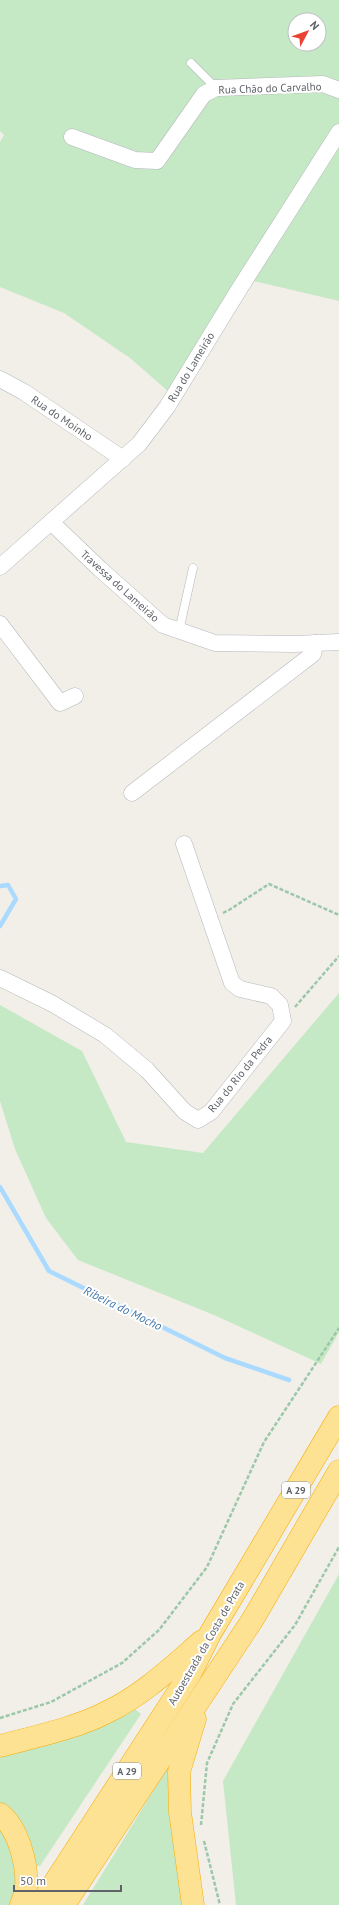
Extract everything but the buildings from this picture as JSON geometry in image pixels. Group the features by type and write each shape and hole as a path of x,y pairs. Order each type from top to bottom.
{"highway":[{"name":"Autoestrada da Costa de Prata","path":"40,1905 190,1674 210,1634 339,1417"},
{"name":"Autoestrada da Costa de Prata","path":"64,1905 253,1619 339,1471"},
{"name":"A 29","path":"0,1746 60,1729 107,1713 143,1691 210,1634"},
{"name":"A 29","path":"193,1905 180,1812 179,1772 188,1739 204,1693"},
{"path":"0,1814 19,1842 24,1866 26,1887 21,1905"}],"street":[{"name":"Rua Chão do Carvalho","path":"72,137 135,160 157,161 204,94 216,88 323,84 339,90"},
{"name":"Rua do Lameirão","path":"0,567 52,523 139,444 167,407 238,291 339,132"},
{"name":"Rua do Moinho","path":"0,379 24,392 123,459"},
{"name":"Travessa do Lameirão","path":"52,523 100,569 163,625 215,643 295,644 339,642"},
{"path":"0,624 60,703 76,696"},
{"path":"132,793 313,654 315,643"},
{"path":"184,844 232,983 240,989 271,996 280,1005 283,1021"},
{"name":"Rua do Rio da Pedra","path":"0,978 53,1004 105,1035 147,1070 185,1112 198,1120 211,1112 283,1021"}],"lane":[{"path":"191,63 216,88"},
{"path":"179,631 193,568"}],"path":[{"path":"210,917 229,910 269,884 339,915"},
{"path":"283,1021 339,956"},
{"path":"0,1718 51,1702 122,1663 158,1630 207,1568 264,1442 339,1328"},
{"path":"201,1830 207,1763 233,1704 295,1625 339,1547"},
{"path":"202,1837 220,1905"}],"green space":[{"path":"0,0 339,0 339,301 254,281 169,392 130,358 64,313 0,287 0,142 4,135 0,131"},
{"path":"339,993 339,1332 321,1364 214,1315 78,1260 46,1218 15,1149 0,1101 0,1005 82,1051 126,1142 203,1153"},
{"path":"339,1574 339,1905 236,1905 223,1781"},
{"path":"132,1707 141,1714 40,1866 32,1866 0,1806 0,1755"},
{"path":"176,1754 184,1905 83,1905"},
{"path":"0,1827 6,1834 18,1877 13,1905 0,1905"}],"waterway":[{"name":"Ribeira do Mocho","path":"0,886 8,885 16,899 0,926"},
{"name":"Ribeira do Mocho","path":"0,1187 49,1271 225,1358 289,1380"}]}
